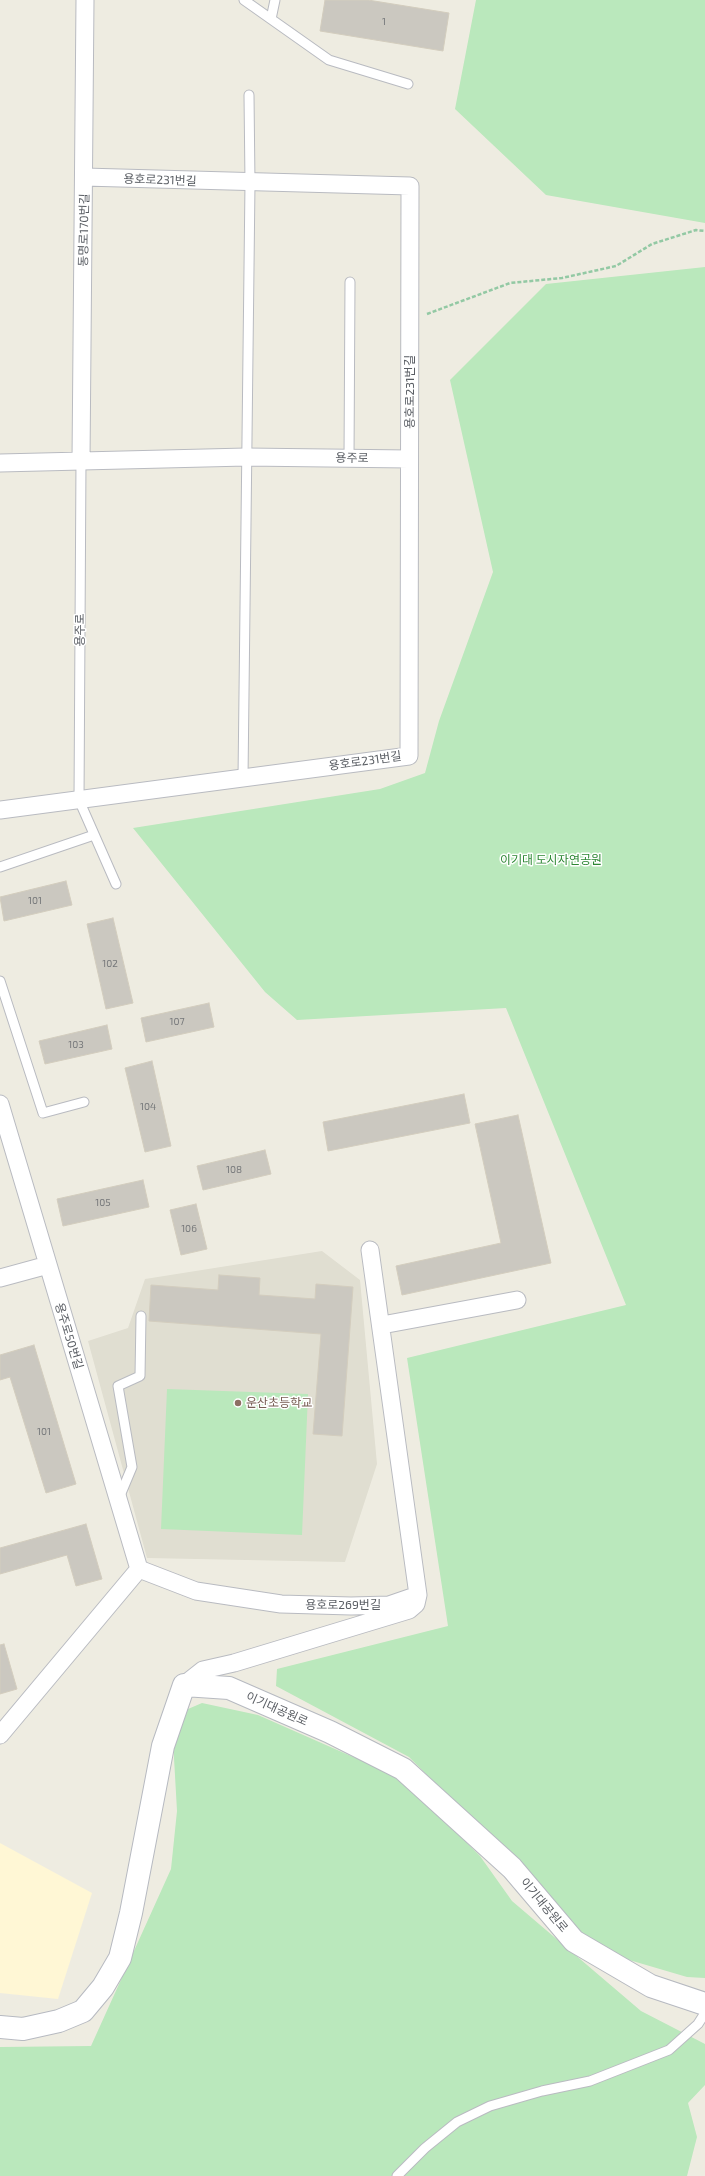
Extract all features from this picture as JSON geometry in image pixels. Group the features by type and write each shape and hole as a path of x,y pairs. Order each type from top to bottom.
{"street":[{"name":"동명로170번길","path":"82,460 86,0"},
{"name":"용호로231번길","path":"0,810 409,756 410,186 250,183 84,177"},
{"name":"용주로","path":"0,463 246,457 409,459"},
{"name":"용주로50번길","path":"0,1104 139,1569"},
{"path":"0,2027 23,2029 59,2021 84,2011 103,1987 120,1958 131,1913 163,1746 184,1685 203,1670 234,1663 409,1610 416,1604 418,1595 382,1326 370,1250"},
{"path":"0,1278 48,1265"},
{"path":"382,1326 517,1300"},
{"path":"0,1735 139,1569"},
{"name":"용호로269번길","path":"139,1569 196,1591 281,1604 351,1606 389,1605 418,1595"},
{"name":"이기대공원로","path":"184,1685 229,1688 330,1732 403,1769 512,1868 574,1941 651,1986 705,2004"}],"lane":[{"path":"244,0 329,60 408,84"},
{"path":"271,19 275,0"},
{"path":"243,778 250,183 249,95"},
{"path":"349,458 350,282"},
{"name":"용주로","path":"80,800 82,460"},
{"path":"80,800 116,884"},
{"path":"0,867 94,835"},
{"path":"0,981 43,1113 84,1102"},
{"path":"118,1499 132,1467 118,1386 140,1376 141,1316"},
{"path":"398,2176 425,2148 457,2122 490,2106 542,2091 590,2081 668,2050 698,2024 705,2014"}],"path":[{"path":"410,316 427,314 510,283 562,278 616,266 652,244 696,230 705,231"}],"shaded area":[{"name":"운산초등학교","path":"322,1251 360,1280 377,1464 345,1562 147,1558 88,1341 128,1328 145,1279"},
{"path":"0,1843 92,1893 58,1999 0,1993"}],"green space":[{"path":"476,0 705,0 705,223 546,195 455,109"},
{"name":"이기대 도시자연공원","path":"705,267 705,1978 687,1977 619,1957 578,1933 481,1829 409,1757 276,1686 277,1669 448,1626 407,1358 626,1305 506,1008 297,1020 265,992 133,828 380,789 425,773 439,721 493,572 450,380 546,284"},
{"path":"167,1389 308,1394 302,1535 161,1529"},
{"path":"202,1703 258,1715 403,1779 480,1856 512,1901 641,2011 705,2044 705,2085 688,2103 697,2137 687,2176 0,2176 0,2047 91,2046 171,1869 177,1811 174,1758 174,1715"}],"building":[{"path":"325,0 368,0 449,13 443,51 320,31"},
{"path":"66,881 72,905 4,921 0,897"},
{"path":"113,918 133,1003 106,1009 87,924"},
{"path":"209,1003 214,1027 146,1042 141,1018"},
{"path":"107,1025 112,1049 45,1064 39,1041"},
{"path":"152,1061 171,1146 145,1152 125,1068"},
{"path":"464,1094 470,1123 328,1151 323,1122"},
{"path":"518,1115 551,1263 402,1295 396,1266 501,1243 475,1124"},
{"path":"265,1150 271,1174 203,1190 197,1166"},
{"path":"143,1180 149,1207 63,1226 57,1199"},
{"path":"196,1204 207,1249 181,1255 170,1210"},
{"name":"운산초등학교","path":"219,1275 260,1278 259,1295 315,1299 316,1284 353,1287 342,1436 313,1434 321,1334 149,1321 151,1285 218,1290"},
{"path":"34,1345 76,1484 46,1493 10,1377 0,1380 0,1355"},
{"path":"86,1524 102,1579 76,1586 67,1555 0,1574 0,1548"},
{"path":"4,1644 17,1689 0,1694 0,1645"}],"place":[{"name":"운산초등학교","path":"238,1403"}]}
